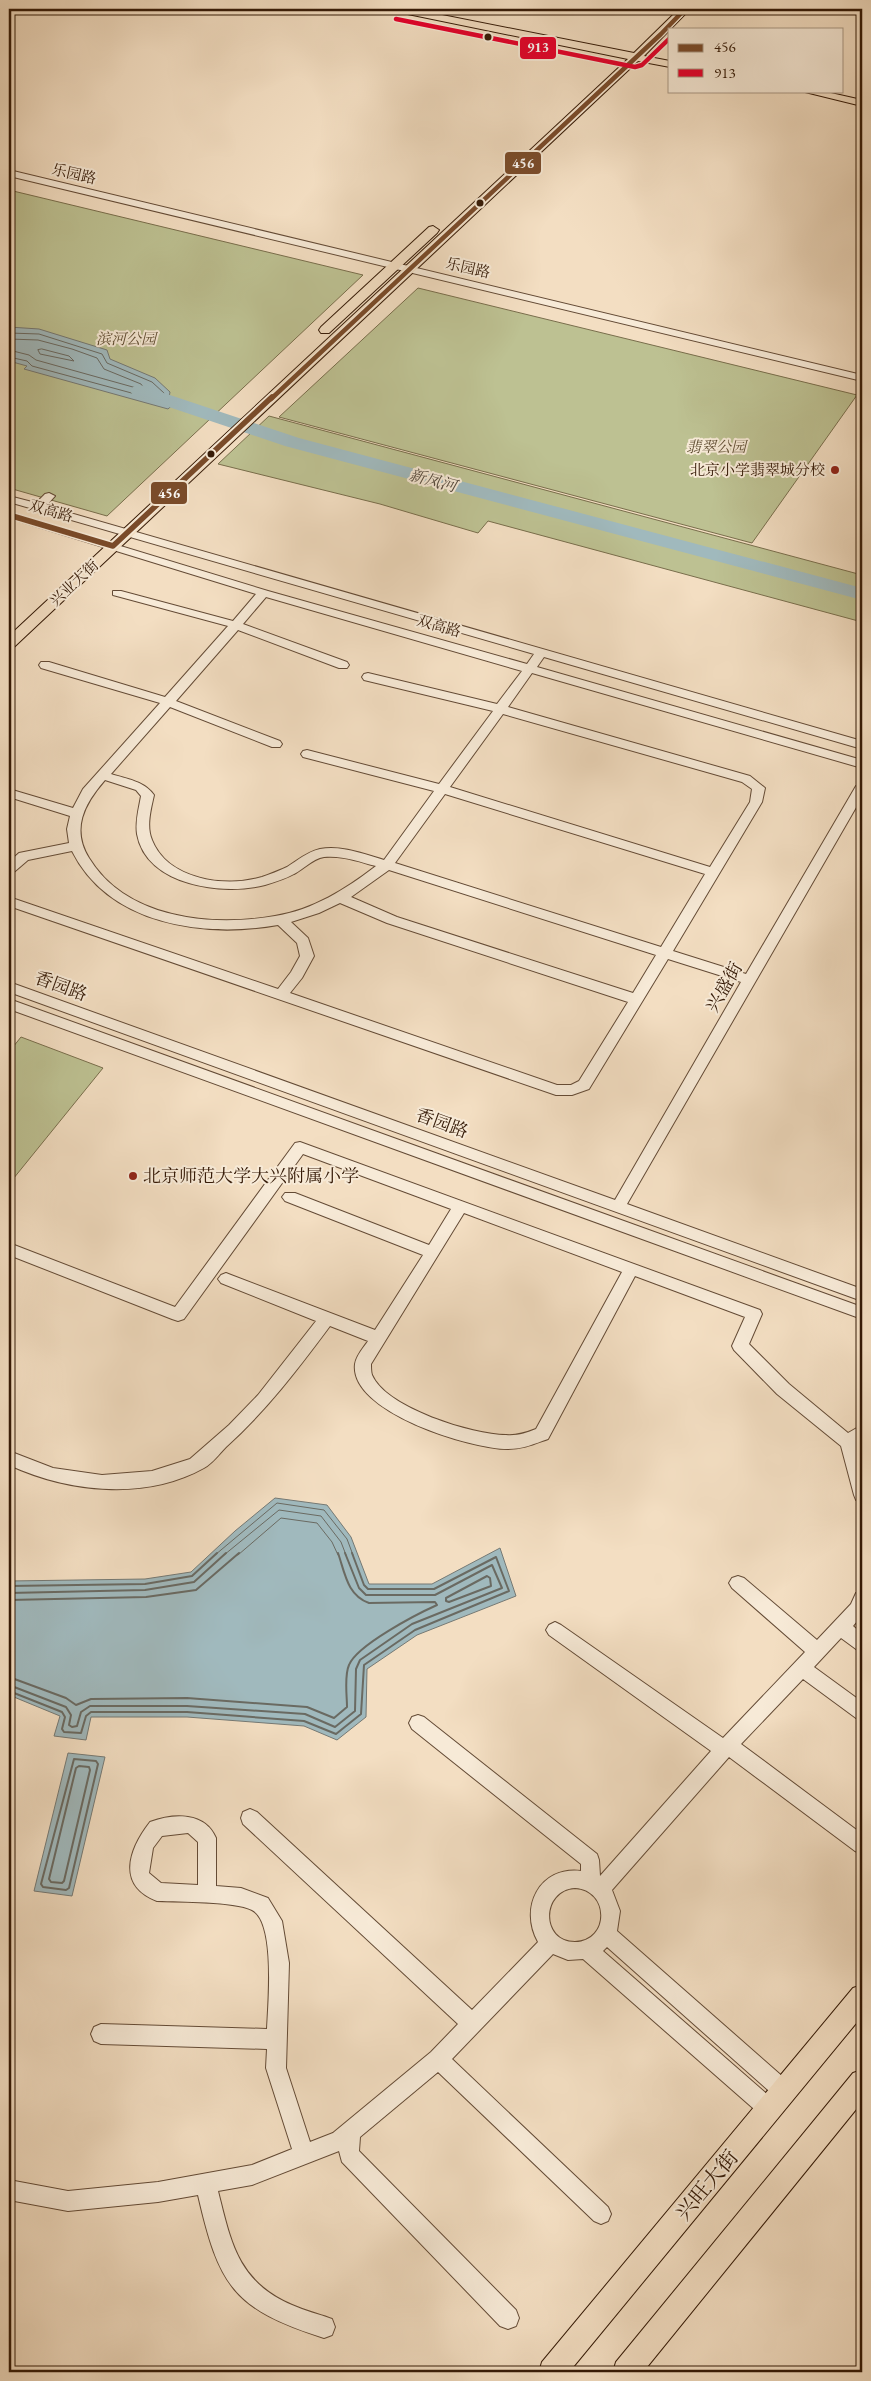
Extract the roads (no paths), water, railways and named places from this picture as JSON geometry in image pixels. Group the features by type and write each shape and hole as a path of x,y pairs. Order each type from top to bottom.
{"main road":[{"path":"398,9 668,58"},
{"path":"428,9 634,53 668,63"},
{"name":"兴业大街","path":"9,628 107,544 243,416 410,270 634,53 672,9"},
{"name":"兴业大街","path":"243,416 394,266 685,9"},
{"path":"811,92 862,103"},
{"path":"839,92 862,97"},
{"name":"兴业大街","path":"9,644 107,544"},
{"name":"兴旺大街","path":"552,2372 862,1997"},
{"path":"626,2372 862,2082"}],"street":[{"name":"乐园路","path":"9,174 862,378"},
{"path":"38,508 48,496"},
{"name":"双高路","path":"9,499 862,745"},
{"name":"双高路","path":"9,515 264,593 862,764"},
{"path":"116,593 236,625 343,665"},
{"path":"264,593 102,775 88,792 77,814 73,835 80,854 105,887 127,902 156,915 198,923 235,925 281,920 319,910 341,898 387,865 541,653"},
{"path":"45,665 168,702 276,744"},
{"path":"9,902 556,1090 572,1090 584,1085 663,952 756,802 759,788 746,779 501,709 368,677"},
{"path":"307,754 442,789 713,872"},
{"path":"102,775 140,787 148,795 143,819 145,840 156,859 181,877 214,884 250,884 289,871 322,853 338,853 387,865 750,980"},
{"name":"兴盛街","path":"618,1207 862,786"},
{"path":"9,793 77,814"},
{"path":"9,869 24,856 77,846"},
{"path":"341,898 392,920 635,999"},
{"path":"281,920 303,941 307,956 297,975 281,995"},
{"name":"香园路","path":"9,987 862,1296"},
{"name":"香园路","path":"9,1004 862,1313"},
{"path":"9,1249 178,1315 300,1147 754,1314 740,1346 783,1389 848,1442 862,1495"},
{"path":"290,1197 432,1252"},
{"path":"461,1206 363,1363 365,1378 385,1399 418,1420 456,1433 497,1442 524,1441 542,1434 631,1269"},
{"path":"226,1279 378,1338"},
{"path":"9,1458 29,1468 70,1479 104,1482 135,1480 167,1474 197,1464 262,1405 327,1318"},
{"path":"848,1442 862,1432"},
{"path":"738,1583 816,1650"},
{"path":"596,1887 816,1650 857,1609 862,1598"},
{"path":"840,1626 862,1644"},
{"path":"556,1630 727,1748 862,1845"},
{"path":"801,1667 862,1712"},
{"path":"418,1724 590,1860 596,1887 608,1900 612,1912 612,1924 607,1936 587,1950 574,1951 562,1948 551,1942 539,1922 538,1911 541,1900 548,1891 557,1884 568,1880 596,1887"},
{"path":"250,1818 472,2023"},
{"path":"207,1895 241,1897 261,1904 272,1921 280,1963 276,2068 304,2154"},
{"path":"607,1936 777,2100"},
{"path":"9,2190 68,2201 158,2192 252,2175 340,2140 438,2059 551,1942"},
{"path":"587,1950 777,2100"},
{"path":"100,2034 277,2039"},
{"path":"438,2059 601,2214"},
{"path":"350,2132 349,2155 508,2318"},
{"path":"206,2184 226,2257 248,2291 286,2315 324,2327"}],"water":[{"path":"9,327 39,329 107,350 110,359 155,378 170,392 169,398 177,401 168,409 24,369 27,366 9,361"},
{"path":"275,1498 327,1505 351,1537 369,1584 432,1584 500,1548 516,1596 417,1635 367,1669 366,1717 337,1740 304,1726 187,1717 91,1717 86,1740 54,1736 60,1716 9,1695 9,1581 145,1579 191,1572 235,1531"},
{"path":"68,1753 105,1757 72,1896 34,1891"}],"waterway":[{"name":"新凤河","path":"140,391 292,442 862,594"}],"place":[{"name":"北京小学翡翠城分校","path":"835,470"},
{"name":"北京师范大学大兴附属小学","path":"133,1176"}],"park label":[{"name":"滨河公园","path":"126,339"},
{"name":"翡翠公园","path":"716,447"}]}
